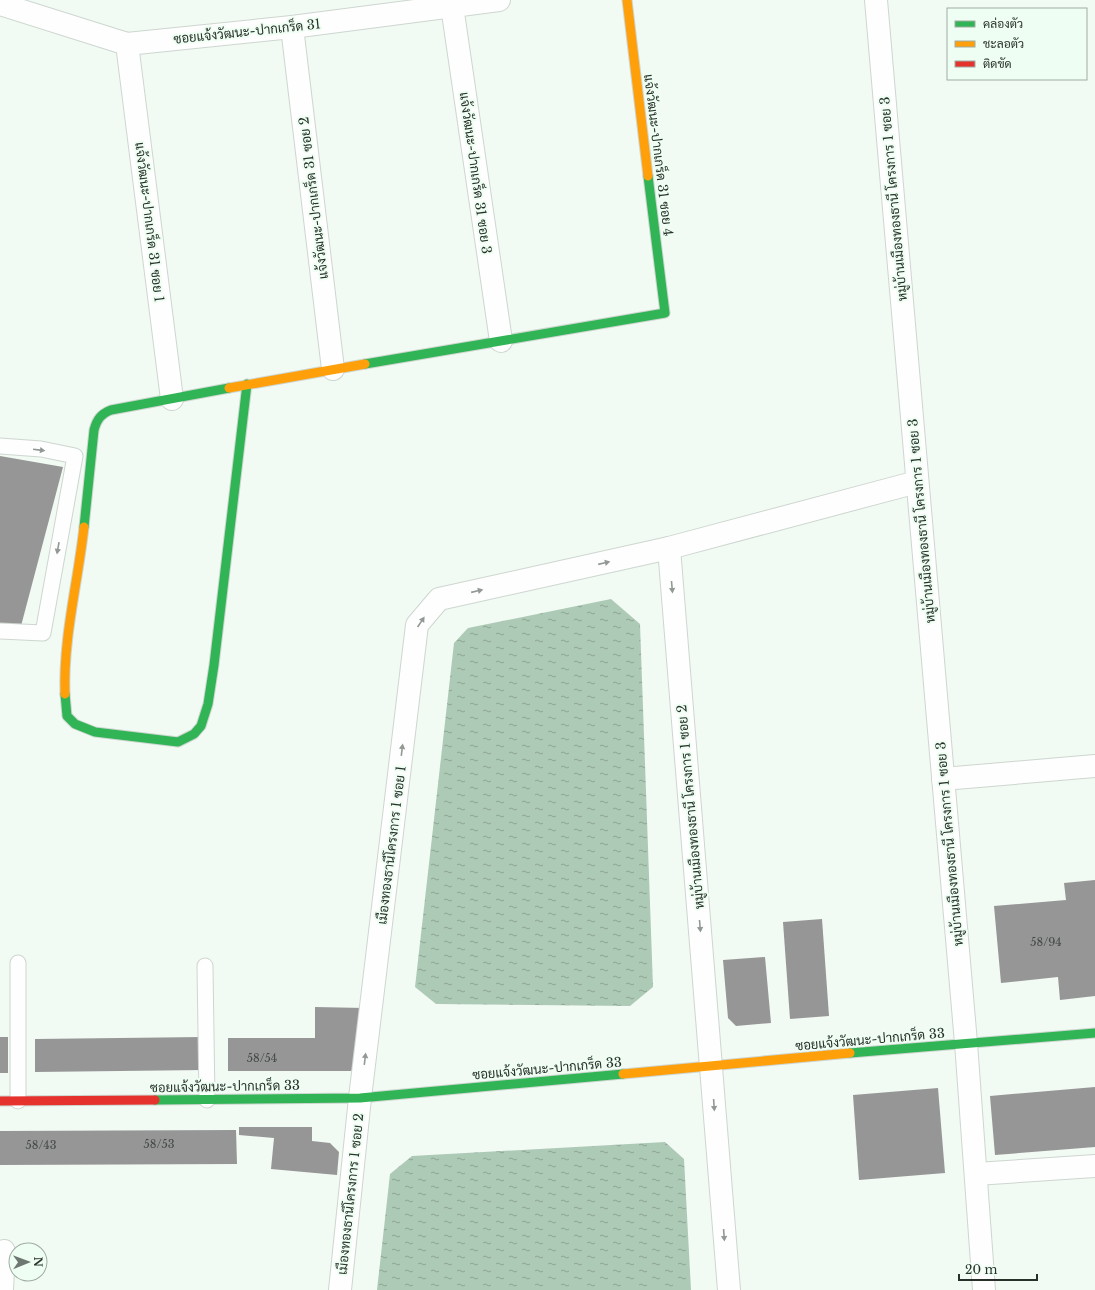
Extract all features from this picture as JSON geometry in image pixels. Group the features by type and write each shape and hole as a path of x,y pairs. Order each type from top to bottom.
{"street":[{"name":"ซอยแจ้งวัฒนะ-ปากเกร็ด 31","path":"0,4 127,44 292,27 499,0"},
{"name":"แจ้งวัฒนะ-ปากเกร็ด 31 ซอย 4","path":"501,341 665,314 627,0"},
{"name":"หมู่บ้านเมืองทองธานี โครงการ 1 ซอย 3","path":"876,0 966,1043 984,1290"},
{"name":"แจ้งวัฒนะ-ปากเกร็ด 31 ซอย 3","path":"452,6 501,341"},
{"name":"แจ้งวัฒนะ-ปากเกร็ด 31 ซอย 2","path":"292,27 333,369"},
{"name":"แจ้งวัฒนะ-ปากเกร็ด 31 ซอย 1","path":"127,44 172,399"},
{"path":"247,384 214,665 209,700 200,727 189,738 178,742 95,732 75,724 67,716 64,670 69,628 81,558 94,448 94,431 102,414 112,410 247,384 501,341"},
{"path":"669,548 917,482"},
{"name":"เมืองทองธานีโครงการ 1 ซอย 1","path":"360,1098 417,625 439,599 669,548"},
{"name":"หมู่บ้านเมืองทองธานี โครงการ 1 ซอย 2","path":"669,548 712,1067 728,1290"},
{"path":"943,779 1095,766"},
{"name":"ซอยแจ้งวัฒนะ-ปากเกร็ด 33","path":"0,1101 360,1098 966,1043 1095,1033"},
{"name":"เมืองทองธานีโครงการ 1 ซอย 2","path":"340,1290 360,1098"},
{"path":"976,1174 1095,1166"},
{"path":"2,1290 4,1252"}],"lane":[{"path":"0,446 41,450 75,456 43,633 0,631"},
{"path":"18,963 18,1101"},
{"path":"205,966 207,1100"}],"water":[{"path":"611,599 640,624 653,987 630,1006 436,1004 415,987 454,643 468,628"},
{"path":"665,1142 684,1159 691,1290 377,1290 390,1174 412,1156"}],"building":[{"path":"0,456 63,467 21,626 0,623"},
{"path":"1095,880 1095,996 1060,1000 1058,977 1001,983 994,906 1066,900 1064,883"},
{"path":"822,919 829,1016 790,1019 783,922"},
{"path":"765,957 771,1023 736,1026 728,1018 723,960"},
{"path":"315,1007 364,1008 356,1067 351,1071 228,1071 228,1038 315,1038"},
{"path":"0,1037 8,1037 8,1073 0,1073"},
{"path":"203,1037 204,1070 35,1072 35,1039"},
{"path":"1095,1087 1095,1147 995,1155 990,1096"},
{"path":"938,1088 945,1173 859,1180 853,1095"},
{"path":"239,1127 312,1127 312,1141 330,1143 339,1152 337,1175 271,1169 274,1138 239,1135"},
{"path":"236,1130 237,1164 0,1165 0,1131"}],"traffic: fast":[{"path":"365,364 665,313 648,176"},
{"path":"65,694 67,716 75,724 95,732 178,742 194,734 201,726 208,704 214,665 247,384"},
{"path":"84,527 94,430 102,415 111,410 229,388"},
{"path":"850,1053 1095,1033"},
{"path":"155,1100 360,1098 623,1074"}],"traffic: slow":[{"path":"627,0 648,176"},
{"path":"229,388 365,364"},
{"path":"65,694 66,652 84,527"},
{"path":"623,1074 850,1053"}],"traffic: jam":[{"path":"0,1101 155,1100"}]}
